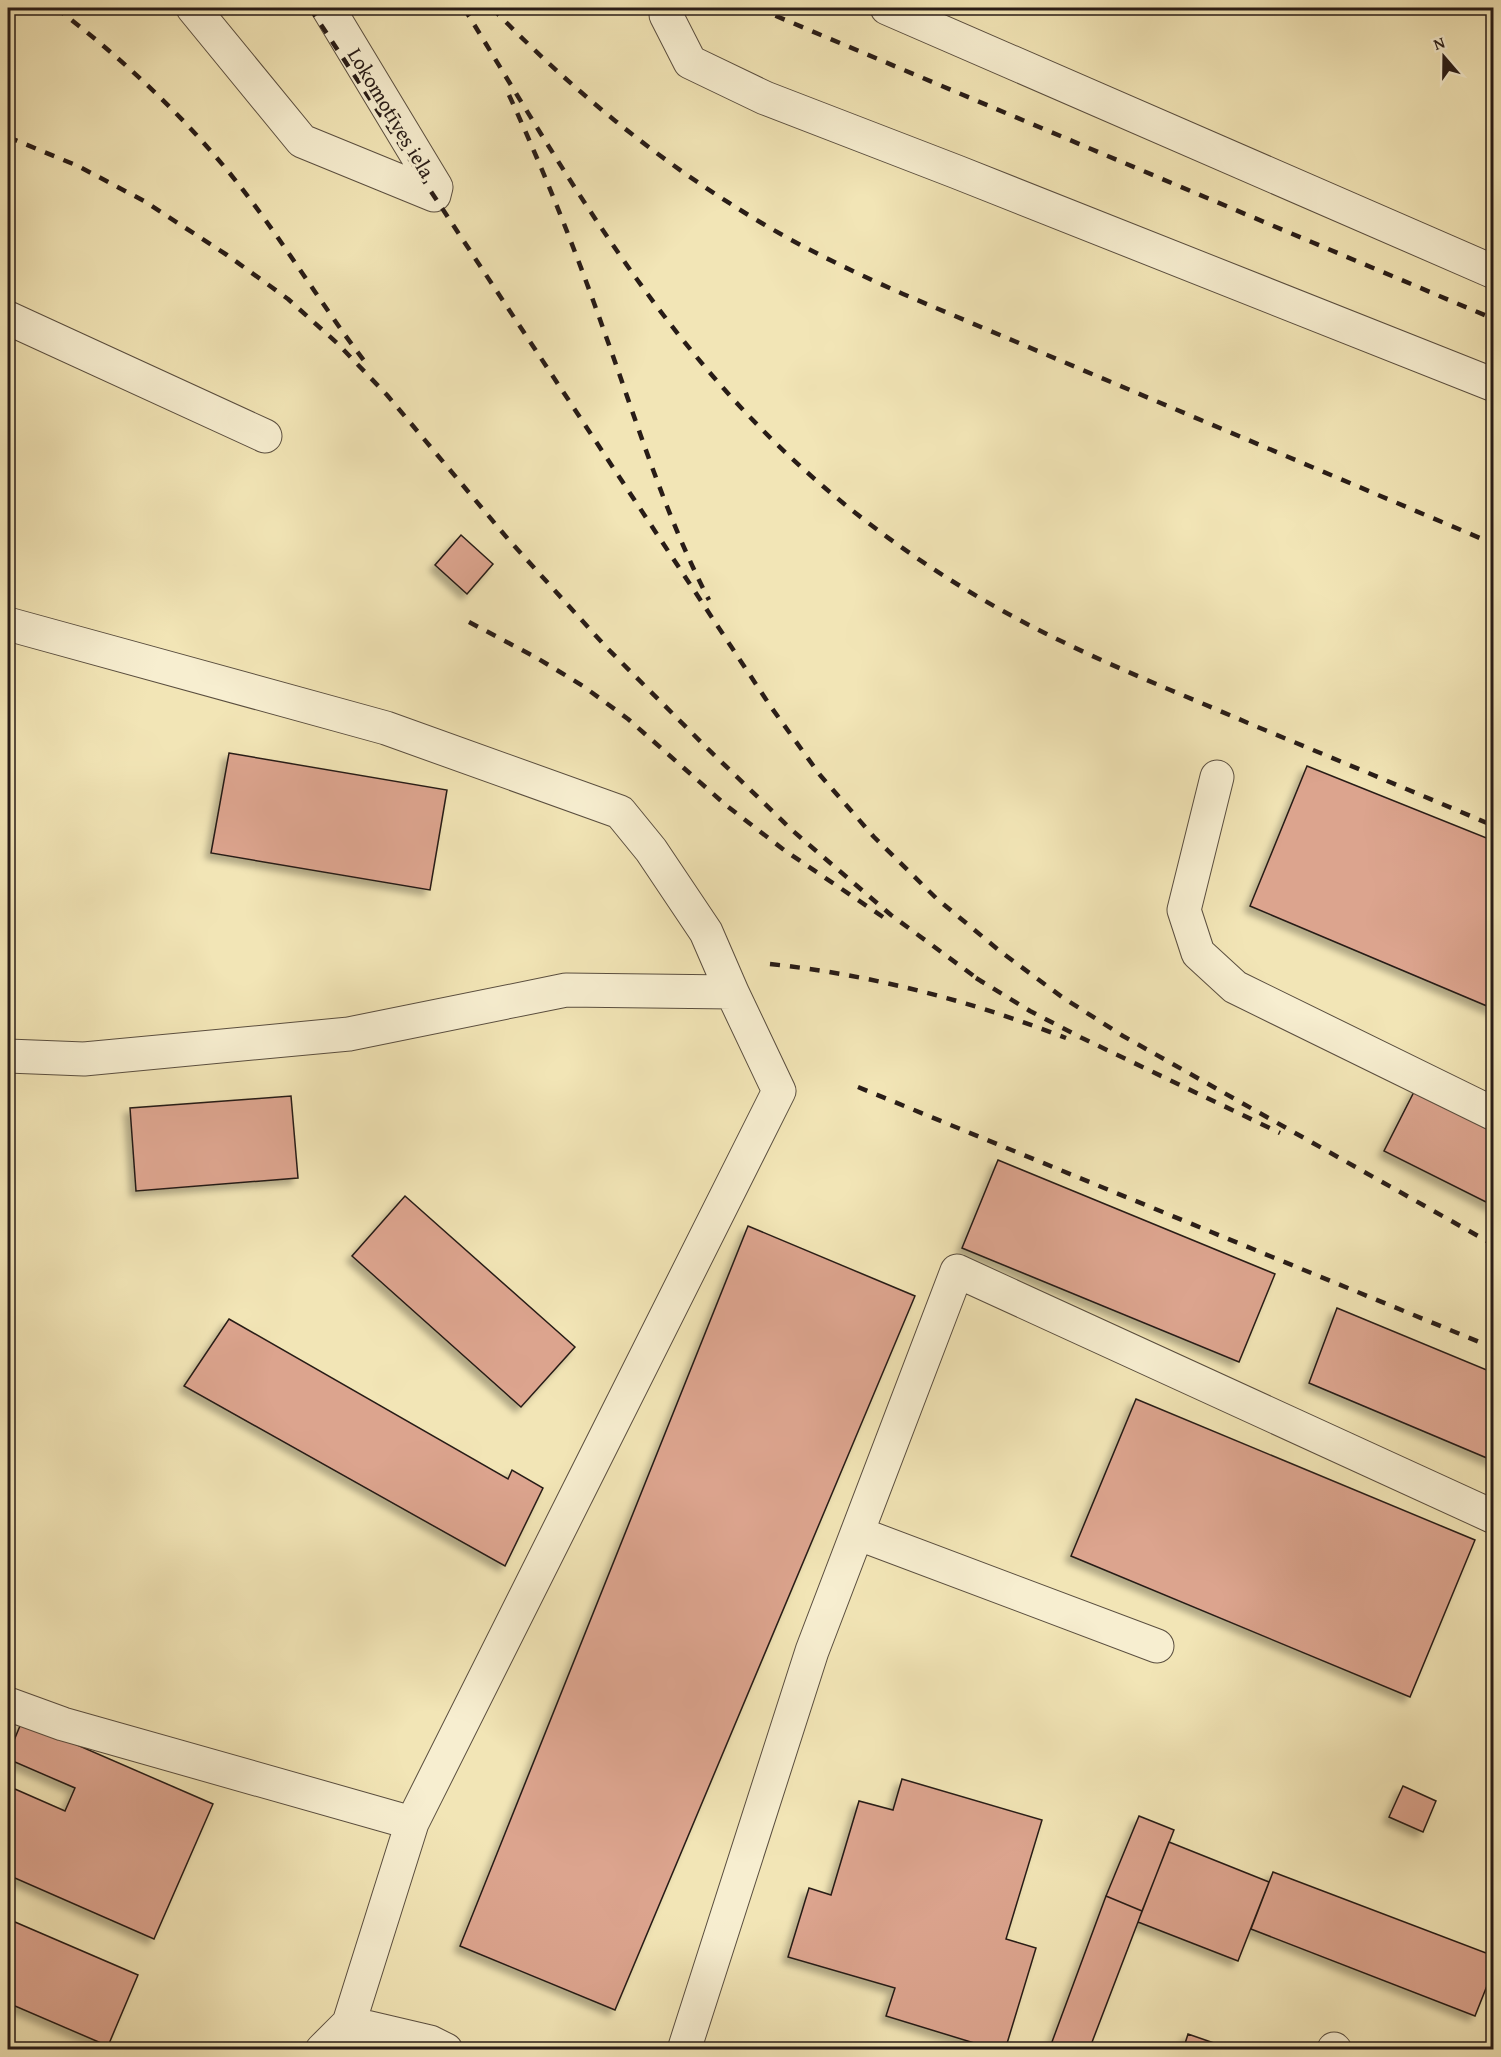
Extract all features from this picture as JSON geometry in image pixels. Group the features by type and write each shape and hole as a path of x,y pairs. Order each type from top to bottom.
{"lane":[{"name":"Lokomotīves iela","path":"193,8 302,141 434,195 436,188 328,8"},
{"path":"666,8 666,15 690,62 765,98 1494,386"},
{"path":"887,8 1494,272"},
{"path":"8,318 265,436"},
{"path":"8,624 386,728 621,812 651,849 706,932 779,1091 412,1823 349,2023 322,2049"},
{"path":"1217,777 1184,910 1198,953 1234,987 1494,1114"},
{"path":"8,1056 84,1059 349,1034 566,990 732,992"},
{"path":"684,2049 812,1651 957,1270 1494,1517"},
{"path":"857,1533 1157,1646"},
{"path":"8,1704 63,1724 412,1823"},
{"path":"349,2023 430,2042 446,2049"}],"building":[{"path":"461,535 493,564 467,594 435,565"},
{"path":"229,753 447,790 430,890 211,853"},
{"path":"1307,766 1494,841 1494,1009 1250,906"},
{"path":"1417,1086 1494,1124 1494,1206 1384,1151"},
{"path":"291,1096 298,1178 136,1191 130,1108"},
{"path":"998,1160 1275,1274 1239,1362 962,1248"},
{"path":"405,1196 575,1347 521,1407 352,1256"},
{"path":"748,1226 915,1296 615,2010 460,1946"},
{"path":"1337,1308 1494,1373 1494,1461 1309,1383"},
{"path":"229,1319 508,1479 512,1470 543,1488 505,1566 184,1386"},
{"path":"1136,1399 1475,1540 1410,1697 1071,1556"},
{"path":"22,1721 213,1804 154,1939 8,1875 8,1786 65,1811 75,1788 8,1759"},
{"path":"902,1779 1042,1820 1006,1939 1036,1948 1005,2050 997,2050 886,2016 895,1988 788,1957 809,1888 831,1895 859,1801 893,1810"},
{"path":"1403,1786 1436,1801 1423,1832 1389,1817"},
{"path":"1139,1816 1174,1830 1142,1911 1106,1896"},
{"path":"1169,1842 1269,1882 1238,1961 1138,1922"},
{"path":"1273,1872 1494,1956 1494,1968 1475,2016 1251,1929"},
{"path":"1106,1896 1142,1911 1138,1922 1089,2050 1049,2050"},
{"path":"8,1919 138,1975 108,2046 8,2003"},
{"path":"1188,2034 1234,2050 1183,2050"}],"railway":[{"path":"56,8 105,47 151,89 216,157 269,225 365,362"},
{"path":"310,8 771,707 820,775 874,837 936,898 1001,952 1062,997 1123,1036 1494,1245"},
{"path":"464,8 595,219 667,320 706,369 748,415 818,482 855,513 894,542 976,596 1061,641 1107,663 1494,826"},
{"path":"492,8 555,69 621,126 727,202 799,244 903,294 1494,544"},
{"path":"757,8 1494,319"},
{"path":"1485,8 1494,11"},
{"path":"509,95 535,152 570,240 664,500 709,600"},
{"path":"8,137 78,166 144,201 227,255 288,299 337,343 387,395 508,539 607,648 707,748 793,831 891,915 982,982"},
{"path":"469,622 537,658 583,686 628,719 727,806 784,850 883,917"},
{"path":"770,964 846,975 921,991 994,1012 1066,1038"},
{"path":"976,978 1030,1011 1082,1038 1280,1133"},
{"path":"858,1087 1494,1348"}]}
